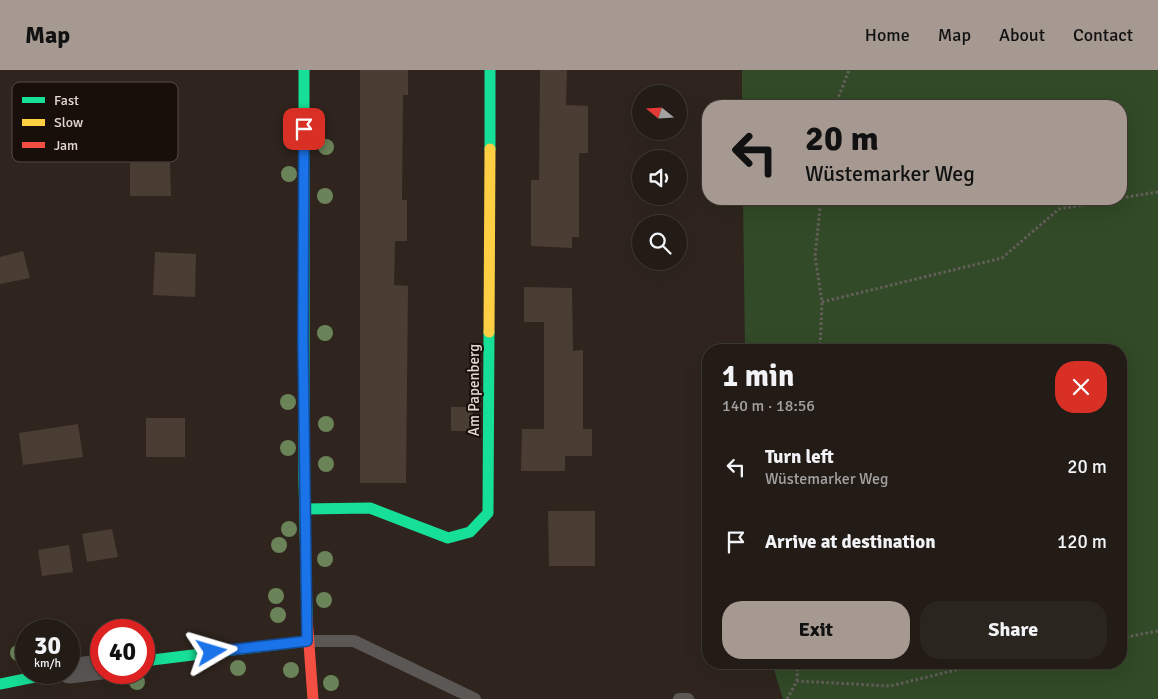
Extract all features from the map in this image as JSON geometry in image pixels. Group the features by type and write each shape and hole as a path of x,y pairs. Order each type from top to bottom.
{"street":[{"path":"304,70 307,641 314,699"},
{"name":"Am Papenberg","path":"305,509 370,508 448,538 470,532 488,513 490,70"},
{"path":"155,660 307,641"},
{"path":"0,684 15,681"}],"lane":[{"path":"307,641 354,641 475,699"},
{"path":"679,699 688,699"}],"path":[{"path":"836,100 849,70"},
{"path":"1127,198 1158,192"},
{"path":"820,205 815,256 822,302 820,344"},
{"path":"822,302 1002,258 1059,209 1083,205"},
{"path":"1127,637 1158,631"},
{"path":"787,699 797,681 798,669"},
{"path":"797,681 890,686 960,669"}],"green space":[{"path":"742,70 1158,70 1158,699 783,699 774,669 1127,669 1127,344 745,344 743,205 1127,205 1127,100 742,100"}],"building":[{"path":"360,70 408,70 408,95 403,95 402,200 407,200 407,241 395,241 394,285 408,286 406,483 360,483"},
{"path":"540,70 567,70 566,105 588,106 588,153 579,153 579,237 572,237 572,248 531,246 531,180 539,180"},
{"path":"130,163 170,163 171,196 130,196"},
{"path":"23,251 30,278 0,284 0,257"},
{"path":"155,252 196,254 195,297 153,295"},
{"path":"524,287 572,288 573,351 583,350 583,429 592,429 592,456 565,456 565,471 521,471 522,429 544,429 544,322 524,322"},
{"path":"451,407 473,407 473,431 451,431"},
{"path":"146,418 185,418 185,457 146,457"},
{"path":"78,424 83,457 23,465 19,433"},
{"path":"548,511 595,511 595,566 549,566"},
{"path":"112,529 118,557 87,562 82,534"},
{"path":"69,545 73,572 42,576 38,550"}],"traffic: fast":[{"path":"304,70 304,479 307,617"},
{"path":"490,70 490,149"},
{"path":"305,509 370,508 448,538 470,532 488,513 489,332"},
{"path":"155,660 307,641"},
{"path":"0,684 15,681"}],"traffic: slow":[{"path":"489,332 490,149"}],"traffic: jam":[{"path":"307,617 313,699"}],"route":[{"path":"212,652 307,641 303,342 304,129"}]}
